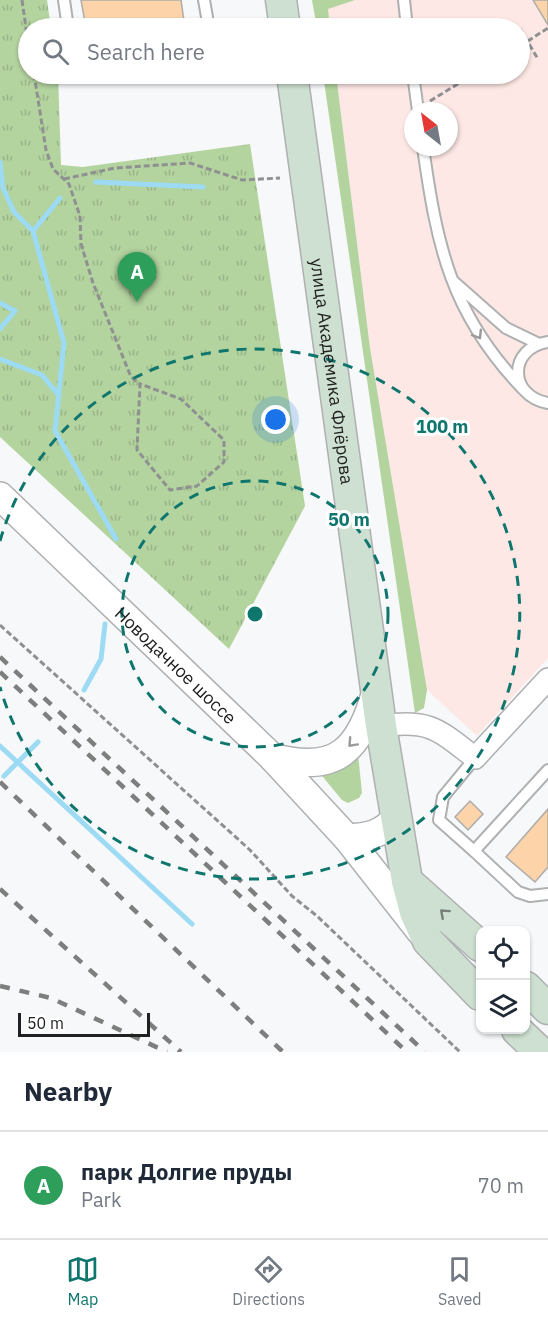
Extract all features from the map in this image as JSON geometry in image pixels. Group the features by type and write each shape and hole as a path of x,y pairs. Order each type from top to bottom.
{"main road":[{"path":"281,0 284,18"},
{"name":"улица Академика Флёрова","path":"293,84 376,691 407,881"},
{"name":"Новодачное шоссе","path":"407,881 415,912 428,941 476,991"},
{"name":"Новодачное шоссе","path":"407,881 476,942"},
{"path":"530,992 548,1009"},
{"path":"522,1034 540,1052"}],"street":[{"name":"Новодачное шоссе","path":"0,496 272,757 347,838 428,941"},
{"path":"381,726 412,722 437,730 475,758 547,683"},
{"path":"272,757 305,763 338,755 350,748 362,732 376,691"},
{"path":"347,838 375,835 384,831 396,819"},
{"name":"Новодачное шоссе","path":"347,838 407,881"}],"lane":[{"path":"64,0 67,18"},
{"path":"204,0 207,17"},
{"path":"404,0 406,18"},
{"path":"415,84 419,102"},
{"path":"424,156 434,224 459,302 490,353 523,389 538,401 548,403"},
{"path":"454,282 506,328 543,343"},
{"path":"523,389 518,370 520,361 531,348 543,343"},
{"path":"475,758 443,797 439,820 518,892 530,896 548,894"},
{"path":"474,851 548,770"}],"path":[{"path":"22,0 25,18"},
{"path":"530,39 548,28"},
{"path":"530,46 538,59"},
{"path":"36,84 46,150 53,169 69,184 80,216 81,244 93,283 131,377 140,384 181,399 224,440 224,462 197,486 170,490 137,450 140,384"},
{"path":"430,102 458,84"},
{"path":"64,179 115,168 190,163 242,180 280,178"},
{"path":"0,625 250,850 292,896 317,916 460,1052"}],"shaded area":[{"path":"326,0 548,0 548,658 477,736 427,690 370,348 337,84 530,84 530,18 329,18"}],"green space":[{"path":"0,0 47,0 50,18 18,18 18,84 58,84 61,165 83,167 250,144 305,506 229,649 0,437"},
{"path":"312,0 355,0 328,9 329,18 315,18"},
{"path":"324,84 337,84 370,348 427,690 424,708 415,713"},
{"path":"358,754 362,793 359,798 348,803 342,800 318,771"}],"building":[{"path":"81,0 181,0 184,18 84,18"},
{"path":"533,0 548,0 548,25"},
{"path":"470,801 483,814 468,830 455,817"},
{"path":"548,809 548,867 535,882 506,857"}],"waterway":[{"path":"0,162 3,188 14,212 33,231 64,343 55,431 116,539"},
{"path":"96,182 203,187"},
{"path":"33,231 60,198"},
{"path":"0,303 15,311 0,329"},
{"path":"0,359 42,375 59,396"},
{"path":"84,690 101,659 105,624"},
{"path":"4,776 38,742"},
{"path":"0,746 192,924"}],"railway":[{"path":"0,657 425,1052"},
{"path":"0,672 407,1052"},
{"path":"0,782 283,1052"},
{"path":"0,889 181,1052"},
{"path":"0,986 51,998 167,1052"}],"place":[{"name":"парк Долгие пруды","path":"137,302"}]}
